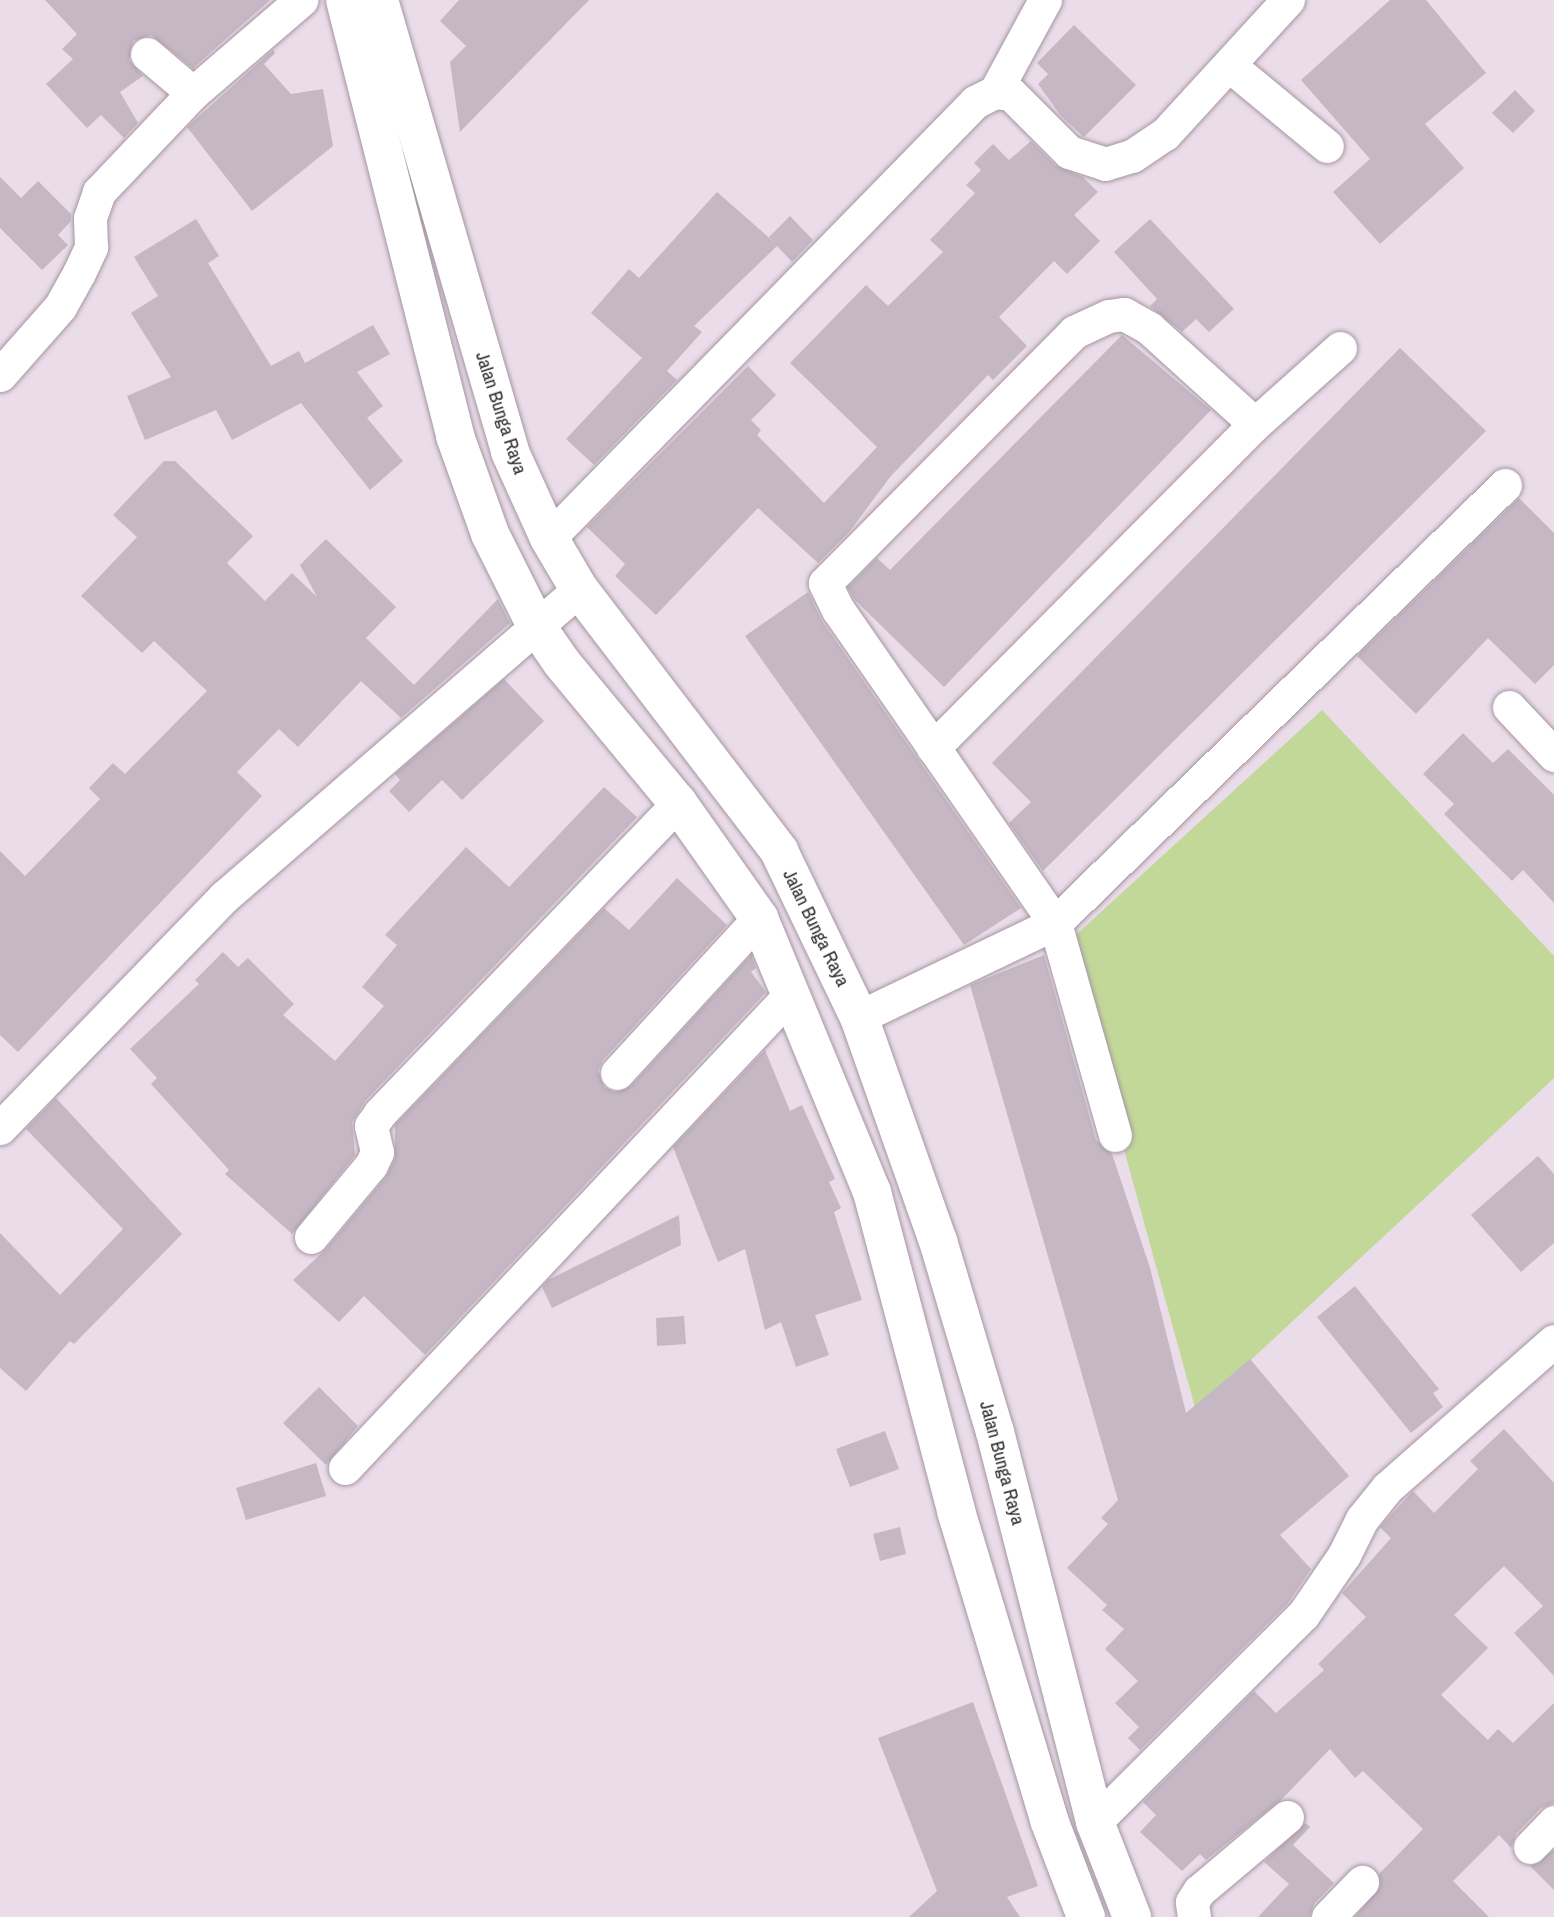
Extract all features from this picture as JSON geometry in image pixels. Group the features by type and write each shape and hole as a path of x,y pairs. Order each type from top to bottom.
{"main road":[{"path":"345,0 455,436 490,534 535,624 678,803 759,918 872,1192 956,1511 1049,1820 1086,1917"},
{"name":"Jalan Bunga Raya","path":"379,0 510,452 549,538 579,589 779,851 859,1017 938,1241 995,1432 1095,1822 1132,1917"},
{"path":"841,1117 888,1099"}],"street":[{"path":"0,375 60,307 79,274 91,247 90,218 99,192 194,93 301,0"},
{"path":"995,92 1045,0"},
{"path":"549,538 975,102 995,92 1011,94 1069,152 1105,164 1132,156 1165,134 1288,0"},
{"path":"147,54 194,93"},
{"path":"1229,65 1326,146"},
{"path":"1115,1135 1055,923 828,595 825,583 828,574 1074,332 1109,316 1124,314 1149,328 1255,424"},
{"path":"933,748 1255,424 1340,348"},
{"path":"859,1017 1055,923 1505,485"},
{"path":"0,1128 225,897 535,624 579,589"},
{"path":"1509,707 1554,755"},
{"path":"311,1237 371,1165 377,1152 372,1126 380,1113 678,803"},
{"path":"617,1073 759,918"},
{"path":"345,1468 790,995"},
{"path":"1095,1822 1303,1615 1344,1555 1362,1519 1387,1488 1554,1340"},
{"path":"1194,1917 1192,1902 1199,1891 1287,1817"},
{"path":"1530,1847 1554,1822"},
{"path":"1328,1917 1362,1882"}],"green space":[{"path":"1322,710 1554,956 1554,1078 1196,1411 1067,943"}],"building":[{"path":"45,0 270,0 193,68 151,35 133,41 129,60 143,76 120,92 138,123 124,138 101,115 87,128 46,84 73,59 62,49 77,34"},
{"path":"459,0 589,0 460,132 450,62 466,46 440,21"},
{"path":"1390,0 1426,0 1486,73 1425,124 1464,168 1380,244 1333,192 1370,159 1301,80"},
{"path":"1074,25 1136,85 1084,137 1061,116 1038,84 1048,74 1037,63"},
{"path":"273,50 275,53 264,64 291,94 323,89 333,146 252,211 187,127"},
{"path":"1515,90 1535,111 1513,133 1492,113"},
{"path":"1031,141 1056,166 1083,177 1098,192 1074,215 1100,241 1067,274 1054,261 999,317 1027,346 993,380 988,375 890,477 850,531 818,563 758,508 656,615 615,576 625,564 587,527 748,366 776,395 751,420 761,430 757,435 824,503 877,447 790,363 866,285 888,306 943,252 930,240 975,193 966,185 981,170 974,163 993,144 1009,160"},
{"path":"0,177 21,198 38,181 71,214 71,221 58,235 68,245 42,270 0,228"},
{"path":"717,192 775,243 769,237 790,216 813,240 792,262 777,246 694,326 702,332 667,371 677,380 594,465 566,439 642,358 591,313 629,269 639,278"},
{"path":"196,219 219,256 208,263 271,366 299,351 305,363 373,325 390,354 357,372 383,406 367,418 403,461 370,490 301,403 232,440 216,410 145,440 127,396 171,377 131,313 158,296 134,257"},
{"path":"1150,219 1234,309 1209,332 1196,319 1182,332 1150,306 1157,299 1114,252"},
{"path":"1122,335 1211,410 944,687 854,599 848,587 877,558 890,570"},
{"path":"1400,348 1486,431 1043,871 1009,823 1031,802 992,763"},
{"path":"164,461 175,461 253,536 227,563 265,601 292,573 317,597 300,565 326,539 396,607 366,638 414,685 498,599 510,623 401,718 361,681 298,747 279,729 237,772 262,796 18,1052 0,1035 0,851 25,876 100,799 89,788 113,763 125,774 207,691 154,641 142,653 81,596 137,537 113,515"},
{"path":"1519,498 1554,533 1554,665 1535,684 1488,638 1416,714 1357,656"},
{"path":"808,592 822,621 1021,908 964,945 745,636"},
{"path":"504,679 544,721 462,800 442,780 409,812 389,791 400,780 395,774"},
{"path":"1463,733 1493,763 1508,749 1554,795 1554,903 1523,870 1512,881 1444,814 1454,804 1423,774"},
{"path":"604,787 637,817 366,1100 352,1122 355,1155 292,1234 225,1174 229,1170 151,1084 157,1078 130,1049 199,984 195,980 223,952 238,967 248,958 294,1004 283,1015 335,1061 384,1006 362,987 397,945 385,935 466,847 509,887"},
{"path":"677,878 727,925 603,1060 598,1070 604,1087 614,1092 631,1086 751,955 756,968 751,972 766,992 425,1355 364,1296 339,1322 293,1280 326,1249 386,1177 395,1159 395,1125 604,908 629,930"},
{"path":"1044,955 1096,1140 1112,1154 1150,1268 1186,1413 1250,1359 1349,1476 1280,1535 1311,1569 1288,1603 1140,1750 1128,1738 1139,1727 1115,1703 1138,1681 1105,1649 1124,1629 1102,1610 1107,1605 1067,1568 1108,1524 1101,1518 1118,1500 970,985"},
{"path":"765,1050 790,1111 802,1105 835,1179 829,1182 841,1208 834,1212 862,1300 815,1315 829,1355 796,1367 781,1322 765,1330 745,1249 718,1262 673,1147"},
{"path":"56,1098 182,1234 74,1344 70,1341 26,1391 0,1368 0,1233 60,1295 123,1229 26,1129"},
{"path":"1538,1156 1554,1174 1554,1243 1521,1272 1471,1215"},
{"path":"679,1215 681,1245 552,1308 542,1287 548,1280"},
{"path":"1355,1286 1439,1389 1433,1393 1443,1407 1411,1433 1317,1317"},
{"path":"684,1316 686,1344 657,1346 656,1318"},
{"path":"319,1387 358,1426 326,1465 283,1423"},
{"path":"1504,1429 1554,1483 1554,1676 1514,1633 1543,1606 1504,1566 1454,1615 1488,1648 1441,1695 1488,1740 1498,1729 1513,1743 1554,1703 1554,1803 1541,1808 1516,1834 1511,1848 1499,1835 1453,1881 1489,1917 1355,1917 1380,1887 1379,1874 1423,1829 1363,1771 1355,1778 1330,1749 1282,1799 1206,1860 1200,1854 1182,1871 1140,1832 1156,1815 1143,1802 1254,1691 1276,1713 1324,1670 1318,1664 1366,1617 1342,1593 1391,1538 1380,1527 1413,1491 1434,1513 1478,1469 1470,1461"},
{"path":"885,1431 899,1469 850,1487 836,1449"},
{"path":"316,1463 326,1496 246,1520 236,1488"},
{"path":"900,1527 906,1554 880,1561 873,1534"},
{"path":"973,1702 1038,1886 1007,1897 1020,1917 909,1917 937,1891 878,1738"},
{"path":"1305,1823 1310,1827 1293,1845 1334,1883 1314,1904 1309,1917 1258,1917 1289,1884 1264,1862"},
{"path":"1554,1850 1554,1890 1530,1866"}]}
